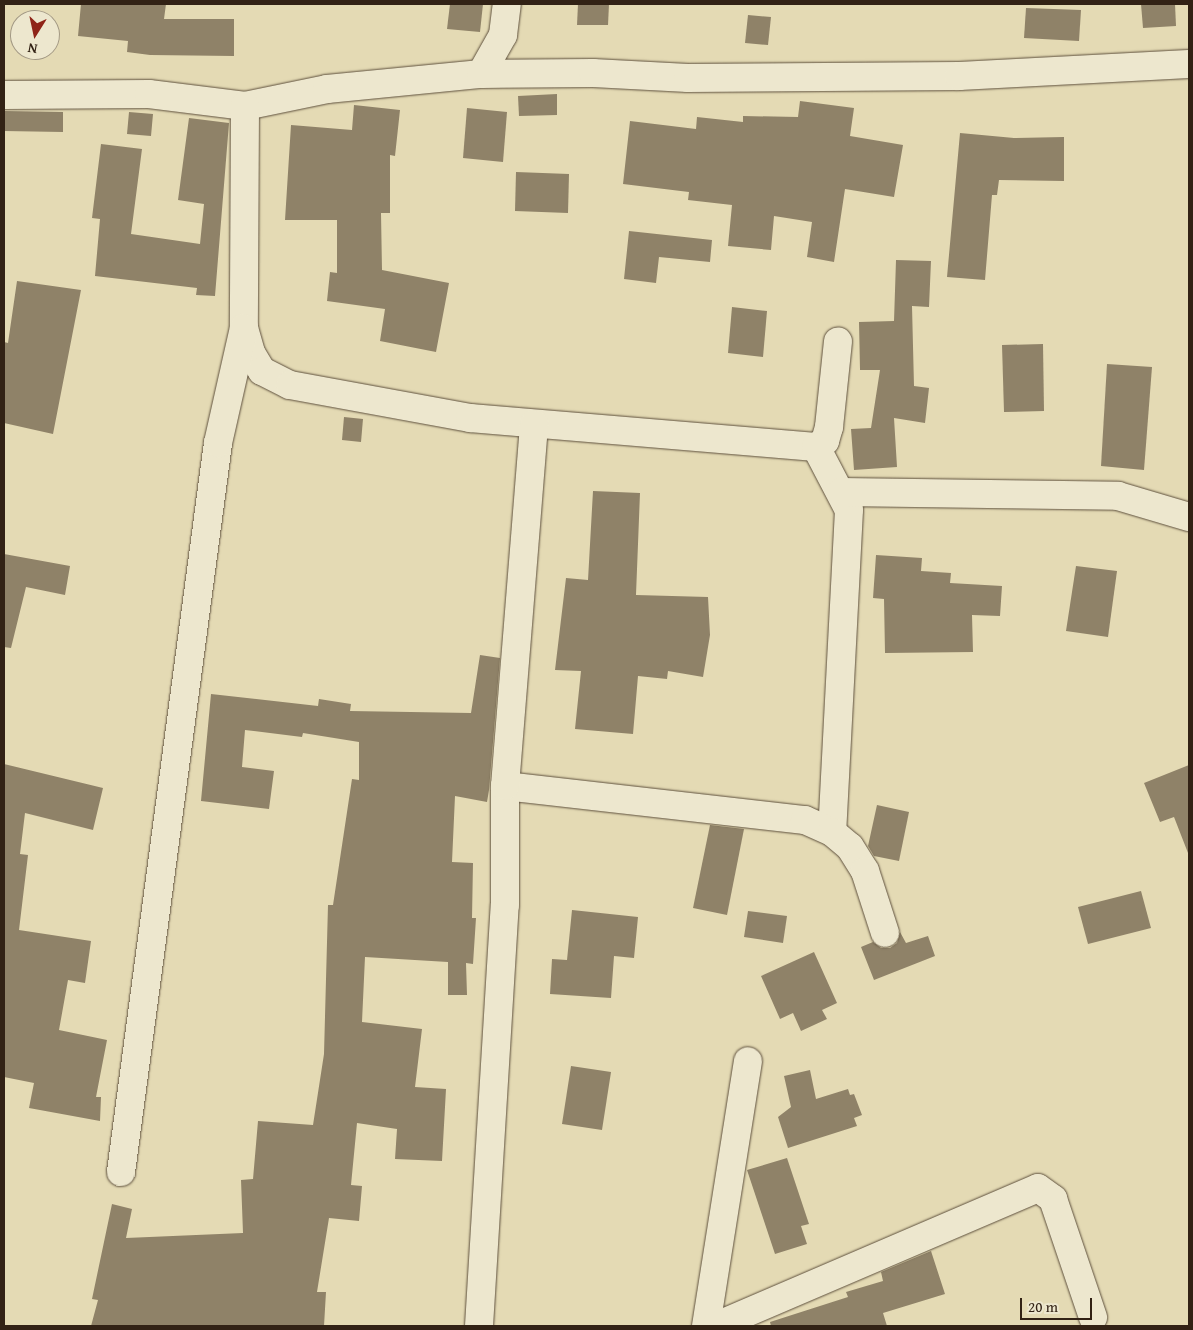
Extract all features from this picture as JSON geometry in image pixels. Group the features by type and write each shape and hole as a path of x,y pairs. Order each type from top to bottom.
{"street":[{"path":"481,74 503,35 507,4"},
{"path":"4,95 149,94 245,106 326,89 481,74 593,73 688,78 960,76 1189,64"},
{"path":"120,1172 218,443 244,328 245,106"},
{"path":"244,328 251,353 262,370 290,385 470,418 816,447 825,441 829,427 838,341"},
{"path":"479,1326 505,905 505,786 534,424"},
{"path":"816,447 849,510 832,832"},
{"path":"841,492 1118,496 1189,517"},
{"path":"505,786 805,820 832,832 850,847 865,871 885,933"},
{"path":"706,1326 748,1061"},
{"path":"716,1326 1038,1188 1053,1199 1093,1316"}],"building":[{"path":"81,4 166,4 164,19 234,19 234,56 150,55 127,52 128,41 78,36"},
{"path":"450,4 483,4 480,32 447,29"},
{"path":"578,4 609,4 608,25 577,25"},
{"path":"1141,4 1175,4 1176,26 1143,28"},
{"path":"1026,8 1081,10 1079,41 1024,38"},
{"path":"748,15 771,17 768,45 745,43"},
{"path":"557,94 557,115 519,116 518,96"},
{"path":"800,101 854,108 850,136 903,145 894,197 845,189 834,262 807,257 812,222 774,216 771,250 728,246 732,205 688,200 689,192 623,184 630,121 696,129 697,117 743,122 743,116 798,117"},
{"path":"354,105 400,110 395,156 390,155 390,213 381,213 382,270 449,283 436,352 380,341 385,309 327,301 330,272 337,273 337,220 285,220 291,125 352,130"},
{"path":"467,108 507,112 503,162 463,158"},
{"path":"4,111 63,112 63,132 4,131"},
{"path":"129,112 153,114 151,136 127,134"},
{"path":"189,118 229,123 215,296 196,295 197,288 95,276 100,219 92,218 101,144 142,149 131,234 200,244 204,204 178,200"},
{"path":"960,133 1014,138 1064,137 1064,181 999,180 997,195 992,195 985,280 947,277"},
{"path":"516,172 569,174 568,213 515,211"},
{"path":"629,231 712,240 710,262 659,257 656,283 624,279"},
{"path":"896,260 931,261 929,307 912,306 914,386 929,388 925,423 894,418 897,467 854,470 851,429 871,428 880,370 860,370 859,322 894,321"},
{"path":"17,281 81,290 53,434 4,423 4,342 8,343"},
{"path":"732,307 767,311 763,357 728,353"},
{"path":"1043,344 1044,411 1004,412 1002,345"},
{"path":"1107,364 1152,367 1144,470 1101,466"},
{"path":"344,417 363,419 361,442 342,440"},
{"path":"593,491 640,493 636,595 708,597 710,635 703,677 668,671 667,679 638,676 633,734 575,729 581,671 555,670 566,578 588,580"},
{"path":"4,554 70,566 65,595 26,587 11,648 4,647"},
{"path":"876,555 922,558 921,571 951,573 950,583 1002,586 1000,616 972,615 973,652 885,653 884,599 873,598"},
{"path":"1076,566 1117,571 1108,637 1066,631"},
{"path":"480,655 500,658 487,802 455,796 452,862 473,863 472,918 476,918 473,964 466,963 467,995 448,995 448,962 365,957 362,1022 422,1029 415,1087 446,1089 442,1161 395,1159 397,1129 357,1123 351,1185 362,1186 359,1221 329,1218 317,1292 326,1292 324,1326 91,1326 98,1300 92,1299 112,1204 132,1209 126,1238 243,1233 241,1180 253,1179 258,1121 313,1125 324,1054 328,905 333,905 352,779 359,780 359,742 303,733 302,737 245,730 242,767 274,771 269,809 201,801 211,694 318,706 319,699 351,704 350,711 471,713"},
{"path":"4,764 103,788 93,830 25,813 20,854 28,855 19,930 91,941 85,983 68,980 59,1030 107,1040 96,1097 101,1097 100,1121 29,1108 34,1083 4,1077"},
{"path":"1189,765 1188,853 1174,817 1160,822 1144,783"},
{"path":"877,805 909,812 899,861 874,856 868,846"},
{"path":"710,825 744,829 727,915 693,908"},
{"path":"1141,891 1151,928 1088,944 1078,907"},
{"path":"572,910 638,917 634,958 614,956 611,998 550,994 552,959 567,960"},
{"path":"748,911 787,916 783,943 744,937"},
{"path":"900,932 906,943 928,936 935,956 874,980 861,947 873,942 881,948 890,948 897,943"},
{"path":"814,952 837,1003 822,1010 827,1019 801,1031 793,1013 780,1019 761,976"},
{"path":"571,1066 611,1072 602,1130 562,1124"},
{"path":"810,1070 816,1099 848,1089 850,1095 854,1094 862,1115 854,1118 857,1126 788,1148 778,1117 791,1107 784,1076"},
{"path":"787,1158 809,1224 801,1226 807,1244 775,1254 747,1170"},
{"path":"931,1251 945,1294 883,1313 887,1326 771,1326 770,1322 848,1297 846,1292 883,1281 881,1272"}]}
